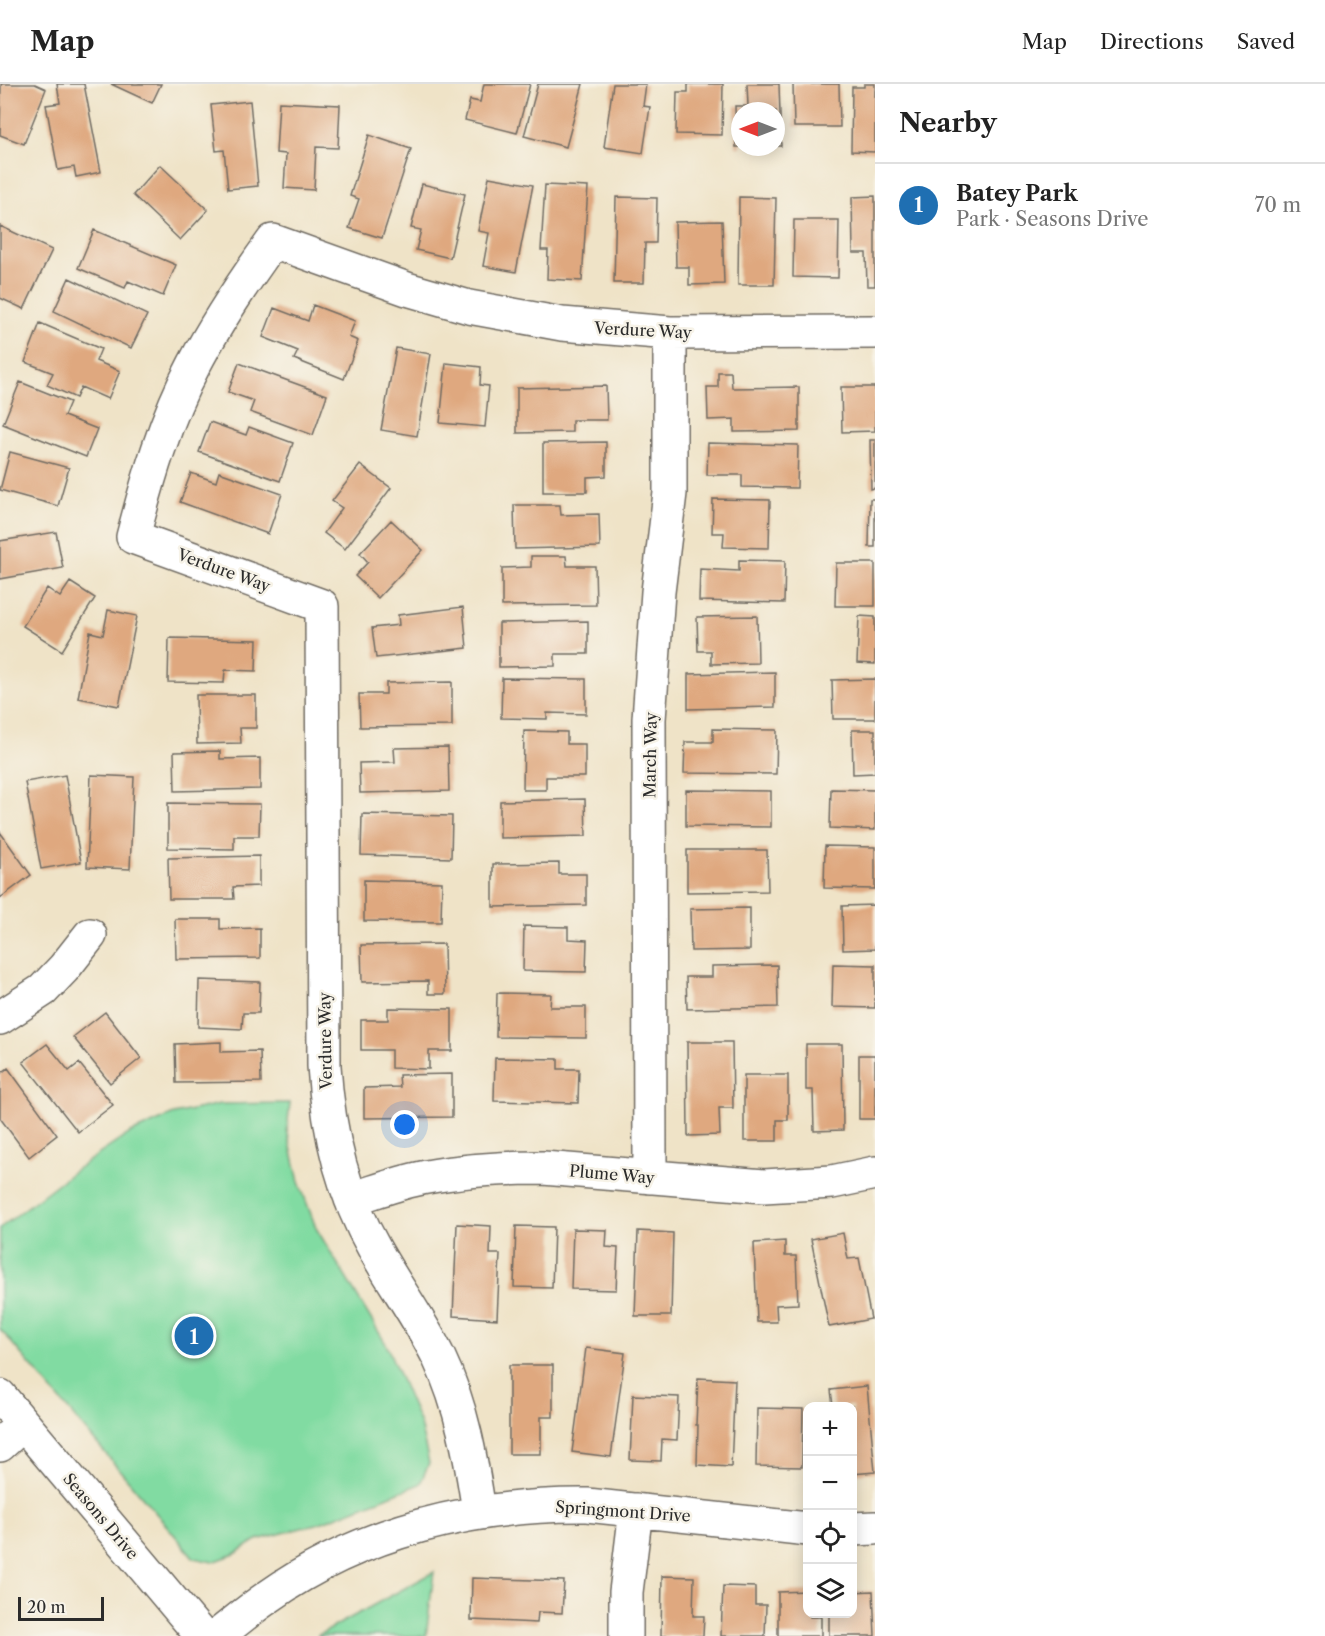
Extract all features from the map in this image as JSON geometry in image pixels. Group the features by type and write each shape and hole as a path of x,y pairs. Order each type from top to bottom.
{"street":[{"name":"Verdure Way","path":"479,1511 462,1420 440,1360 410,1304 373,1248 351,1199 339,1166 331,1133 324,1066 322,606 133,537 151,469 177,400 193,366 230,302 273,241 408,289 469,307 562,324 670,333 875,332"},
{"name":"March Way","path":"650,1177 649,719 658,592 669,493 670,333"},
{"path":"0,1018 43,990 90,935"},
{"name":"Plume Way","path":"351,1199 414,1180 478,1170 543,1168 764,1186 832,1182 875,1173"},
{"name":"Seasons Drive","path":"0,1396 12,1434 196,1632"},
{"name":"Springmont Drive","path":"196,1632 269,1596 332,1559 365,1544 434,1521 479,1511 551,1505 587,1505 803,1528"},
{"path":"626,1636 626,1592 636,1510"},
{"path":"857,1529 875,1528"}],"green space":[{"path":"290,1103 287,1130 299,1182 316,1228 386,1344 420,1424 429,1463 420,1484 320,1523 257,1540 235,1554 213,1562 194,1558 0,1329 0,1228 78,1168 129,1134 174,1114 220,1104"},
{"path":"434,1572 426,1636 317,1636"}],"building":[{"path":"1,84 35,84 46,89 24,144 0,135"},
{"path":"57,84 84,84 101,172 76,177 74,167 58,170 46,105 60,103"},
{"path":"111,84 161,84 152,103"},
{"path":"484,84 530,84 517,133 465,120 470,100 480,102"},
{"path":"538,84 583,84 566,147 524,136"},
{"path":"613,84 646,84 643,106 650,107 643,153 604,147"},
{"path":"688,84 723,84 722,135 676,134 677,92 688,92"},
{"path":"747,84 779,84 780,102 748,102"},
{"path":"793,84 839,84 840,127 794,127"},
{"path":"864,84 875,84 875,152 851,151 852,87 864,87"},
{"path":"250,101 258,186 228,189 224,150 216,151 211,105"},
{"path":"279,102 340,105 338,148 316,147 314,190 284,188 286,154 276,153"},
{"path":"369,135 411,149 382,238 349,228 359,199 350,196"},
{"path":"160,165 208,210 180,240 133,195"},
{"path":"489,177 533,185 516,272 483,266 489,233 478,231"},
{"path":"422,184 465,194 450,258 416,250 421,230 411,228"},
{"path":"545,185 588,187 582,281 547,279 548,250 541,250"},
{"path":"875,196 875,286 867,286 866,253 853,253 852,197"},
{"path":"616,197 657,198 656,243 645,243 644,283 614,283"},
{"path":"739,197 776,198 774,285 738,285"},
{"path":"794,220 839,220 838,278 793,277"},
{"path":"722,221 724,284 689,285 689,267 676,267 675,222"},
{"path":"0,226 52,250 24,309 0,298"},
{"path":"94,230 176,265 163,296 128,281 125,288 78,268"},
{"path":"69,278 147,315 131,348 54,311"},
{"path":"313,305 355,321 349,337 358,341 344,379 294,359 298,351 263,337 274,308 308,321"},
{"path":"40,323 101,349 96,361 120,371 108,399 81,387 76,398 47,385 53,373 25,362"},
{"path":"396,348 431,354 417,436 381,430"},
{"path":"239,363 327,395 313,435 250,412 254,401 228,392"},
{"path":"446,363 481,367 480,385 489,386 485,427 440,423"},
{"path":"718,372 731,372 732,388 799,387 799,431 734,432 734,419 708,420 707,387 718,387"},
{"path":"20,382 70,402 64,416 97,429 86,457 3,424"},
{"path":"606,386 607,420 572,420 572,432 517,433 517,388"},
{"path":"841,387 875,387 875,431 842,432"},
{"path":"210,422 246,435 249,427 293,443 280,481 199,452"},
{"path":"870,440 875,440 875,488 871,489"},
{"path":"606,442 606,476 587,477 587,492 543,492 543,443"},
{"path":"708,443 798,445 797,488 742,487 742,475 707,475"},
{"path":"10,452 69,468 58,506 0,490"},
{"path":"360,465 391,488 345,549 324,533 342,508 332,501"},
{"path":"219,472 282,494 268,534 180,502 191,473 216,482"},
{"path":"713,499 770,500 769,548 723,547 724,533 712,533"},
{"path":"870,499 875,499 875,547 869,547"},
{"path":"514,505 560,505 561,515 599,514 600,547 515,549"},
{"path":"391,520 423,550 378,598 355,576 368,562 360,553"},
{"path":"56,532 63,568 0,579 0,541"},
{"path":"531,556 566,556 567,566 595,566 596,605 502,606 502,568 531,567"},
{"path":"739,560 785,561 784,603 699,601 700,569 739,571"},
{"path":"836,563 875,563 875,606 835,606"},
{"path":"70,582 95,598 62,651 23,626 47,588 60,597"},
{"path":"463,607 467,648 376,658 372,628 399,625 398,615"},
{"path":"108,610 137,616 119,706 78,698 90,632 103,635"},
{"path":"757,616 758,663 711,664 711,651 698,651 697,617"},
{"path":"859,616 875,617 875,664 857,663"},
{"path":"588,621 588,654 555,654 555,666 499,667 499,623"},
{"path":"169,638 257,640 256,671 225,670 224,683 168,682"},
{"path":"775,672 775,707 688,709 688,674"},
{"path":"502,678 586,679 586,714 547,713 547,719 501,718"},
{"path":"875,679 875,719 833,719 832,680"},
{"path":"452,682 452,726 360,727 359,694 386,694 386,683"},
{"path":"196,695 256,695 256,728 240,728 241,743 197,744"},
{"path":"713,729 777,730 776,774 684,773 685,742 713,742"},
{"path":"852,730 875,730 875,773 853,774"},
{"path":"524,731 567,732 567,744 585,744 585,777 546,777 546,790 523,790"},
{"path":"448,747 449,791 360,793 359,763 395,762 394,748"},
{"path":"220,751 220,759 260,758 260,789 175,791 174,752"},
{"path":"65,775 81,862 41,869 25,782"},
{"path":"91,775 134,777 130,869 87,867"},
{"path":"831,789 875,790 875,830 830,828"},
{"path":"686,790 771,791 771,827 686,826"},
{"path":"585,799 586,836 500,838 500,801"},
{"path":"168,803 260,804 259,836 234,836 234,849 168,848"},
{"path":"362,814 452,816 451,858 361,855"},
{"path":"0,832 31,875 0,898"},
{"path":"825,846 875,847 875,889 824,888"},
{"path":"687,850 767,850 768,891 687,892"},
{"path":"259,856 259,886 233,887 234,899 169,899 168,858"},
{"path":"559,863 559,874 586,874 586,905 493,907 493,864"},
{"path":"364,880 442,882 441,922 364,921"},
{"path":"875,905 875,949 843,950 842,906"},
{"path":"750,908 750,950 691,951 690,909"},
{"path":"175,919 220,919 220,929 260,928 260,958 176,959"},
{"path":"524,926 568,927 568,939 587,940 586,972 523,971"},
{"path":"444,944 445,994 428,994 428,981 362,982 361,945"},
{"path":"833,964 875,965 875,1008 832,1007"},
{"path":"777,965 778,1007 687,1009 686,977 712,977 712,966"},
{"path":"199,980 260,982 259,1013 243,1013 242,1029 198,1027"},
{"path":"497,993 551,994 550,1007 586,1007 586,1038 496,1037"},
{"path":"388,1008 452,1009 452,1051 429,1051 429,1069 391,1068 391,1050 361,1050 361,1020 388,1020"},
{"path":"105,1012 141,1058 110,1083 73,1037"},
{"path":"221,1042 221,1052 260,1051 261,1082 176,1083 175,1044"},
{"path":"687,1042 732,1042 733,1108 719,1108 720,1135 688,1136"},
{"path":"47,1044 69,1071 79,1063 113,1105 78,1132 23,1062"},
{"path":"806,1044 842,1044 843,1130 814,1131 813,1090 806,1090"},
{"path":"859,1055 875,1055 875,1119 859,1119"},
{"path":"495,1058 558,1059 558,1069 579,1069 578,1103 494,1101"},
{"path":"8,1068 57,1135 29,1157 0,1118 0,1074"},
{"path":"452,1074 452,1117 364,1118 364,1088 400,1087 399,1075"},
{"path":"744,1075 788,1075 788,1120 777,1120 777,1141 744,1141"},
{"path":"457,1224 491,1226 490,1254 500,1254 497,1319 453,1316"},
{"path":"516,1226 554,1227 552,1288 514,1287"},
{"path":"573,1229 607,1230 606,1247 618,1248 616,1290 571,1289"},
{"path":"638,1231 673,1233 671,1316 635,1316"},
{"path":"843,1233 848,1259 859,1258 871,1319 829,1327 811,1239"},
{"path":"785,1241 785,1256 796,1256 798,1304 776,1305 777,1322 757,1322 754,1243"},
{"path":"586,1348 625,1353 611,1457 572,1452"},
{"path":"509,1365 553,1365 553,1417 541,1417 541,1454 509,1454"},
{"path":"698,1378 735,1380 731,1467 697,1465"},
{"path":"867,1386 875,1472 857,1474 857,1402 832,1402 831,1390"},
{"path":"633,1395 679,1397 677,1440 662,1439 661,1461 630,1460"},
{"path":"757,1408 803,1409 802,1467 756,1466"},
{"path":"662,1576 694,1577 693,1616 704,1616 703,1636 661,1636"},
{"path":"472,1578 564,1581 562,1613 538,1612 537,1623 471,1620"},
{"path":"723,1586 755,1587 755,1605 766,1605 765,1636 721,1636"},
{"path":"803,1591 803,1618 821,1618 821,1636 778,1636 778,1592"},
{"path":"873,1591 875,1636 829,1636 829,1618 857,1618 857,1592"}],"place":[{"name":"Batey Park","path":"194,1336"}]}
